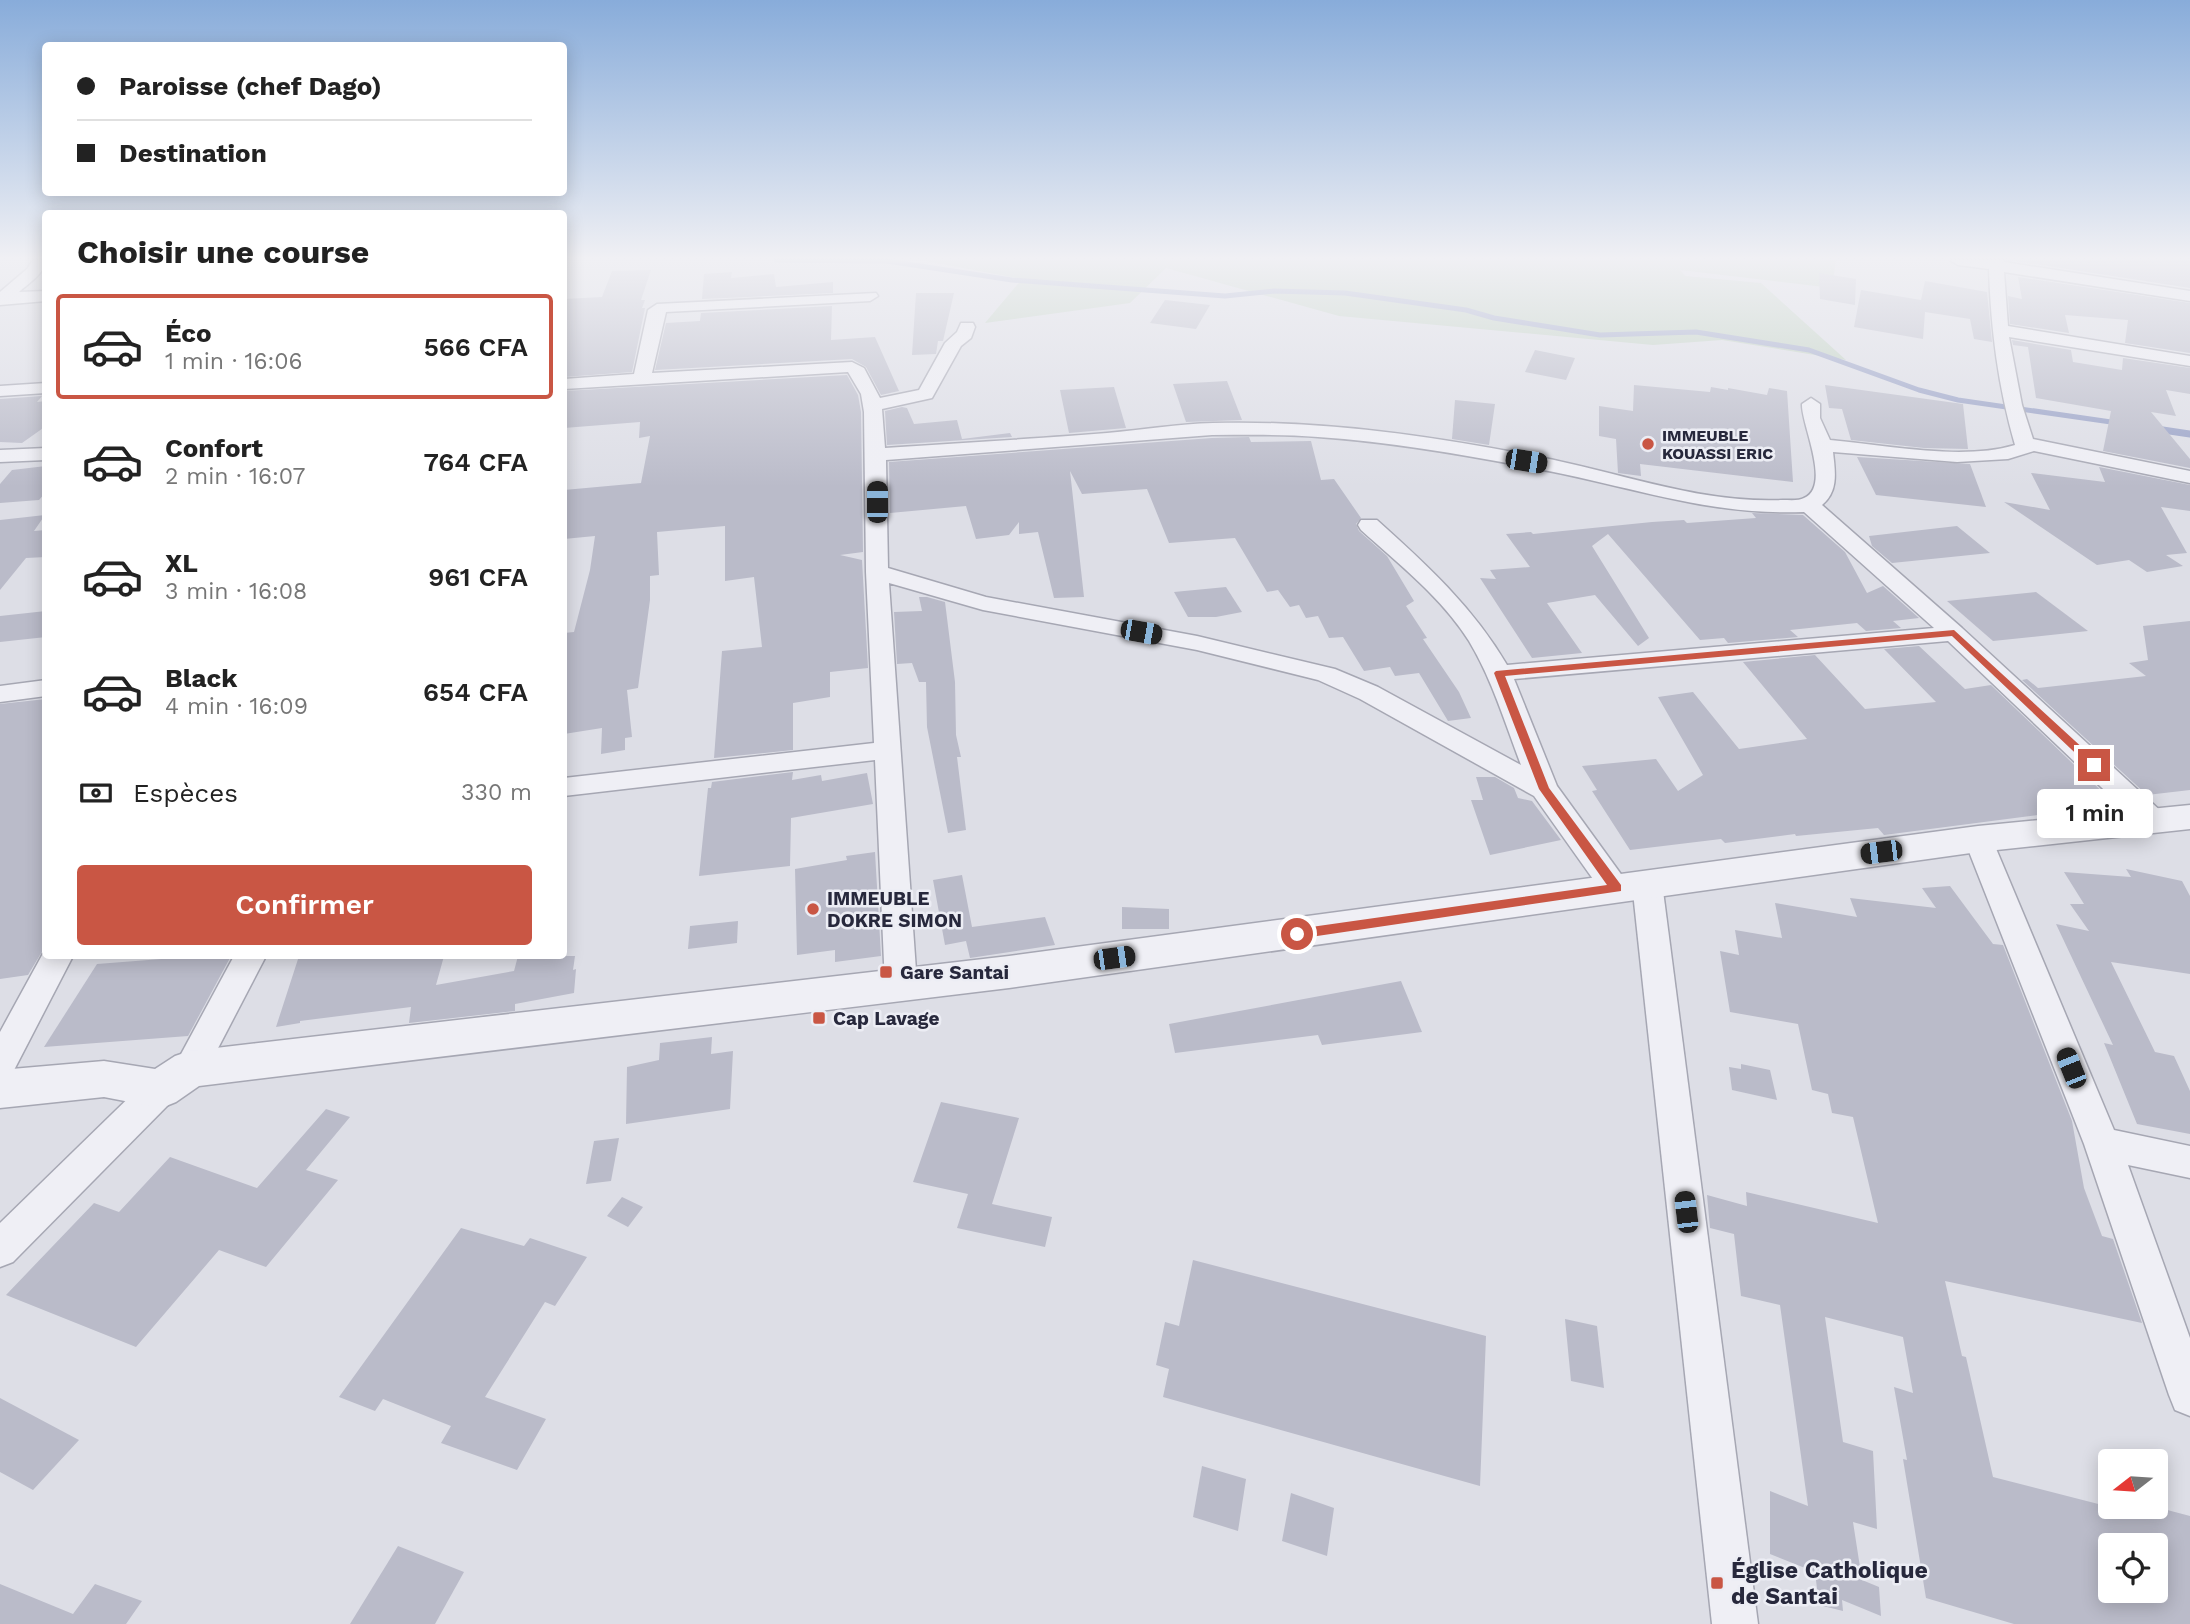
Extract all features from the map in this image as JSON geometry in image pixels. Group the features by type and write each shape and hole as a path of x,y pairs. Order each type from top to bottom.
{"street":[{"path":"642,379 651,336"},
{"path":"872,405 926,394 954,343 963,336"},
{"path":"1823,445 1963,456 2018,452 2026,448 2014,408 2000,336"},
{"path":"2035,336 2190,361"},
{"path":"567,384 852,367 863,381 872,405 876,455 877,572 901,985"},
{"path":"0,391 42,388"},
{"path":"876,455 1108,439 1186,430 1316,431 1387,438 1540,463 1689,498 1768,507 1809,505 1819,497 1826,479 1823,445 1811,418 1811,404"},
{"path":"2025,443 2190,477"},
{"path":"0,456 42,454"},
{"path":"1809,505 1954,633 2154,821"},
{"path":"1368,525 1430,580 1478,636 1499,673 1544,789"},
{"path":"877,572 983,603 1183,640 1326,674 1369,693 1544,789 1632,885 1737,1624"},
{"path":"1499,673 1954,633"},
{"path":"0,694 42,689"},
{"path":"567,787 887,750"},
{"path":"0,1090 104,1079 175,1079 1376,924 1632,885 1978,839 2190,817"},
{"path":"1978,839 2102,1144 2190,1395"},
{"path":"0,1064 55,959"},
{"path":"0,1249 175,1079 248,959"},
{"path":"2102,1144 2190,1162"}],"green space":[{"path":"1553,336 1819,336 1846,360 1722,340 1653,345"}],"building":[{"path":"567,336 639,336 632,372 567,377"},
{"path":"663,336 831,336 831,340 875,337 899,391 881,395 866,367 852,359 655,370"},
{"path":"913,336 944,336 943,341 938,341 936,354 912,355"},
{"path":"1973,336 1991,336 1992,342 1974,339"},
{"path":"2126,336 2190,336 2190,353 2125,343"},
{"path":"2012,340 2071,350 2073,362 2122,370 2123,358 2190,368 2190,394 2166,390 2176,416 2151,412 2190,459 2190,468 2103,451 2111,411 2036,398 2028,347 2013,345"},
{"path":"1535,350 1575,358 1566,380 1525,372"},
{"path":"847,375 858,395 861,412 863,552 840,555 862,560 868,668 830,672 830,697 793,703 793,750 714,758 722,651 762,647 754,577 725,581 725,526 657,532 659,575 650,576 650,600 638,688 627,690 632,737 625,738 625,750 601,754 602,728 567,734 567,633 574,632 590,570 595,536 567,539 567,490 641,483 650,436 639,438 640,422 567,428 567,391"},
{"path":"1227,381 1242,420 1186,422 1173,384"},
{"path":"1634,385 1710,392 1711,387 1728,388 1767,395 1769,388 1787,391 1793,482 1640,464 1641,476 1618,473 1616,439 1599,436 1599,406 1633,411"},
{"path":"1825,385 1963,404 1968,449 1924,448 1851,440 1842,409 1829,408"},
{"path":"1114,387 1126,428 1069,433 1060,390"},
{"path":"42,396 37,402 42,401 42,429 22,443 0,442 0,399"},
{"path":"1455,400 1495,404 1489,445 1452,439"},
{"path":"907,408 914,424 957,420 962,439 1010,433 1012,437 887,445 885,411"},
{"path":"1249,437 1251,442 1311,441 1321,480 1334,479 1361,518 1356,524 1359,531 1387,556 1414,601 1406,606 1427,638 1423,639 1459,692 1471,718 1448,721 1419,673 1395,676 1390,667 1364,671 1343,637 1329,638 1318,616 1306,618 1299,605 1290,607 1278,590 1267,592 1235,538 1169,543 1147,489 1082,494 1070,471 1084,597 1054,598 1038,532 1019,534 1019,522 1009,535 976,539 966,506 890,513 889,462"},
{"path":"1857,457 1970,464 1986,507 1876,495"},
{"path":"42,466 42,497 39,500 0,503 0,484 12,470"},
{"path":"2099,467 2190,485 2190,511 2161,507 2187,553 2166,555 2183,566 2147,572 2129,560 2097,565 2004,502 2050,510 2031,473 2105,482"},
{"path":"1752,513 1803,515 1845,552 1867,593 1883,586 1919,618 1893,621 1901,628 1866,631 1857,623 1790,630 1798,637 1728,643 1724,638 1700,640 1608,534 1592,546 1649,638 1638,646 1595,595 1547,603 1582,653 1532,658 1480,578 1496,579 1490,570 1530,567 1506,534 1533,534 1652,522 1684,520 1687,523 1756,518"},
{"path":"42,515 34,531 42,530 42,557 26,558 0,590 0,520"},
{"path":"1957,526 1990,553 1892,563 1872,546 1869,536"},
{"path":"1226,587 1242,612 1216,617 1188,617 1174,592"},
{"path":"2036,592 2088,631 1993,641 1947,601"},
{"path":"919,597 945,602 955,682 956,735 961,757 957,757 966,830 948,833 927,727 926,682 919,682 912,663 897,664 894,612 922,611"},
{"path":"42,611 42,637 0,642 0,616"},
{"path":"2190,621 2190,790 2147,795 2022,680 2027,679 2038,688 2146,676 2129,663 2148,660 2143,626"},
{"path":"1919,646 1965,689 1991,685 2116,805 1884,835 1878,828 1795,834 1725,843 1721,839 1630,850 1592,791 1597,790 1582,766 1656,759 1678,791 1703,775 1658,697 1693,692 1739,749 1807,739 1743,662 1815,655 1865,709 1936,702 1884,649"},
{"path":"42,699 42,952 28,975 0,979 0,704"},
{"path":"793,772 792,780 821,775 822,781 867,773 873,804 791,818 790,866 699,876 708,788 711,788 712,782"},
{"path":"1476,777 1495,777 1514,788 1518,798 1532,801 1561,840 1490,855 1471,800 1483,800"},
{"path":"875,852 881,956 835,962 835,950 797,955 795,869 847,860 846,856"},
{"path":"2126,869 2182,881 2190,896 2190,974 2111,962 2155,1052 2174,1056 2190,1091 2190,1134 2137,1124 2104,1043 2113,1045 2056,924 2089,931 2070,904 2084,904 2064,872 2131,877"},
{"path":"962,875 972,927 1045,917 1055,945 970,958 966,941 945,945 933,880"},
{"path":"1950,886 1993,944 2003,945 2072,1121 2084,1188 2102,1236 2113,1239 2142,1323 1945,1281 1962,1356 1966,1357 1993,1477 2098,1504 2098,1519 2168,1519 2168,1510 2190,1516 2190,1624 2014,1624 1926,1598 1894,1387 1913,1393 1903,1337 1825,1317 1843,1442 1873,1451 1877,1529 1853,1522 1862,1580 1879,1587 1881,1616 1842,1600 1843,1611 1819,1605 1815,1572 1770,1554 1770,1491 1808,1506 1780,1305 1741,1296 1734,1234 1710,1228 1707,1195 1747,1206 1746,1192 1878,1223 1853,1117 1832,1113 1828,1094 1812,1090 1798,1024 1730,1012 1720,951 1739,955 1735,930 1782,938 1775,903 1857,917 1850,898 1936,908 1922,888"},
{"path":"1122,907 1169,909 1169,929 1122,929"},
{"path":"738,921 737,943 688,949 690,926"},
{"path":"567,956 575,956 574,993 515,1004 515,1011 409,1023 411,1007 300,1021 276,1027 298,959 443,959 436,985 514,971 517,959 567,959"},
{"path":"161,959 229,959 188,1036 44,1047 97,964"},
{"path":"1401,981 1422,1032 1322,1045 1318,1035 1175,1053 1169,1024"},
{"path":"712,1037 711,1054 733,1051 730,1109 626,1124 627,1067 659,1060 660,1043"},
{"path":"1741,1064 1770,1070 1777,1100 1732,1090 1729,1067 1741,1069"},
{"path":"941,1102 1019,1118 992,1204 1052,1217 1045,1247 957,1228 968,1194 913,1182"},
{"path":"326,1109 350,1117 306,1170 338,1180 266,1267 219,1250 136,1347 6,1295 94,1203 119,1212 170,1157 257,1188"},
{"path":"619,1138 611,1181 586,1184 594,1141"},
{"path":"622,1197 643,1207 628,1227 607,1216"},
{"path":"461,1228 524,1246 530,1238 587,1257 555,1306 545,1302 485,1397 546,1419 517,1470 441,1443 451,1426 383,1399 375,1411 339,1397"},
{"path":"1193,1260 1486,1336 1480,1486 1163,1397 1169,1369 1156,1365 1165,1322 1179,1326"},
{"path":"1565,1319 1597,1326 1604,1388 1571,1381"},
{"path":"0,1398 79,1440 33,1490 0,1472"},
{"path":"1202,1466 1246,1479 1238,1531 1193,1517"},
{"path":"1291,1493 1334,1508 1327,1556 1282,1541"},
{"path":"398,1546 464,1572 435,1624 350,1624"},
{"path":"0,1584 73,1614 95,1584 142,1601 126,1624 0,1624"}],"waterway":[{"path":"1720,336 1809,350 1919,390 1958,400 2118,423"},
{"path":"2156,429 2190,434"}],"place":[{"name":"IMMEUBLE KOUASSI ERIC","path":"1648,444"},
{"name":"IMMEUBLE DOKRE SIMON","path":"813,909"},
{"name":"Gare Santai","path":"886,972"},
{"name":"Cap Lavage","path":"819,1018"},
{"name":"Église Catholique de Santai","path":"1717,1583"}],"route":[{"path":"1297,934 1616,888 1544,789 1499,673 1954,633 2094,765"}]}
